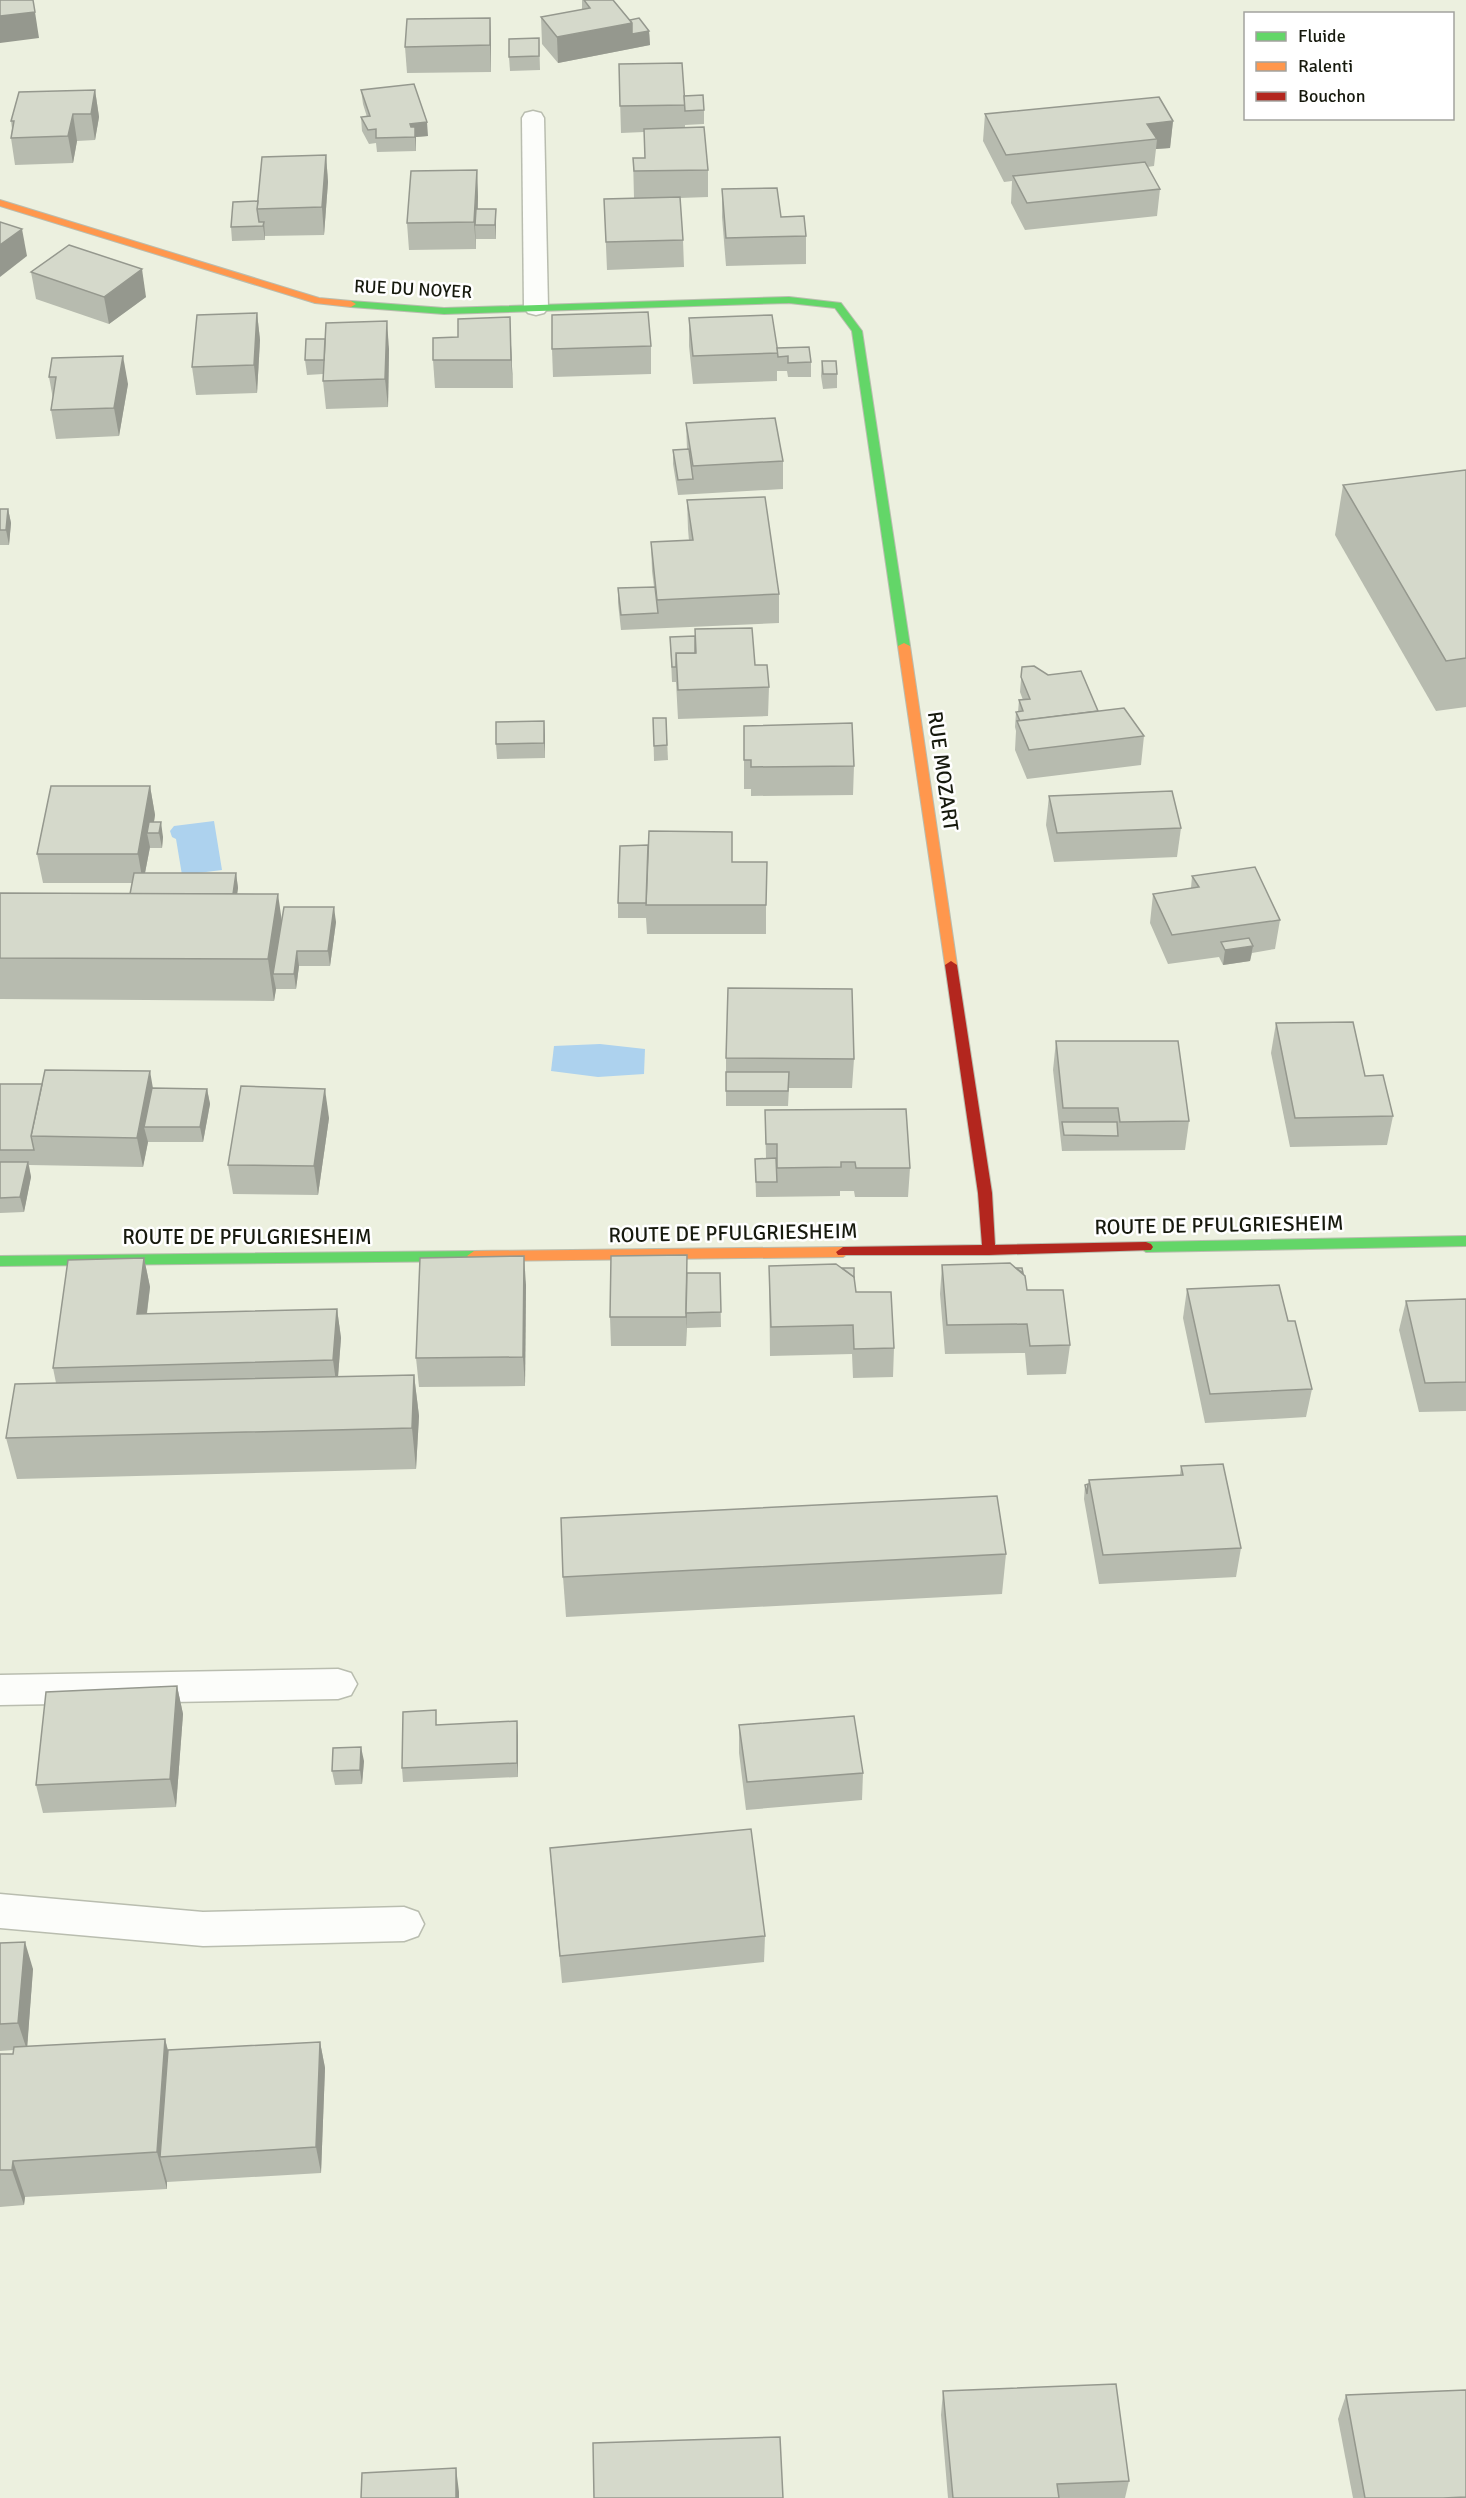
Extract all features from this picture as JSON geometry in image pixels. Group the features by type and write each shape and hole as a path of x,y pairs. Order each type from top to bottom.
{"street":[{"path":"533,118 536,308"},
{"name":"RUE DU NOYER","path":"0,203 318,301 444,311 789,300 838,304"},
{"name":"RUE MOZART","path":"838,304 857,331 985,1193 990,1250"},
{"name":"ROUTE DE PFULGRIESHEIM","path":"0,1261 990,1250 1466,1241"},
{"path":"0,1690 338,1684"},
{"path":"0,1911 203,1929 404,1924"}],"water":[{"path":"214,821 222,870 182,875 176,839 172,837 170,831 174,826"},
{"path":"600,1044 645,1049 644,1074 598,1077 551,1071 554,1046"}],"building":[{"path":"0,0 33,0 35,12 0,16"},
{"path":"584,0 613,0 632,23 557,37 541,17 590,8"},
{"path":"490,18 490,45 405,47 407,19"},
{"path":"639,18 649,31 632,34 630,20"},
{"path":"539,38 539,56 509,57 509,39"},
{"path":"682,63 685,105 620,106 619,64"},
{"path":"414,84 427,122 410,124 411,127 415,127 415,137 376,138 376,129 368,130 361,117 370,116 361,90"},
{"path":"95,90 91,114 73,114 68,136 11,138 14,121 11,121 19,92"},
{"path":"703,95 704,110 685,111 684,96"},
{"path":"1159,97 1173,121 1147,124 1157,139 1006,155 985,114"},
{"path":"704,127 708,170 634,171 633,158 645,158 644,129"},
{"path":"326,155 322,207 257,209 262,157"},
{"path":"1145,162 1160,189 1027,203 1013,176"},
{"path":"477,170 474,222 407,223 411,171"},
{"path":"777,188 781,217 804,216 806,236 726,238 722,189"},
{"path":"680,197 683,240 606,242 604,199"},
{"path":"258,201 259,222 264,222 263,226 231,227 233,202"},
{"path":"476,209 496,209 495,225 475,225"},
{"path":"0,222 22,229 0,245"},
{"path":"69,245 142,269 104,297 31,272"},
{"path":"648,312 651,346 552,349 552,315"},
{"path":"257,313 254,365 192,367 197,315"},
{"path":"772,315 778,353 693,356 689,318"},
{"path":"510,317 511,360 433,360 433,338 458,337 458,319"},
{"path":"387,321 385,379 323,381 326,323"},
{"path":"306,339 325,339 324,360 305,360"},
{"path":"809,347 811,362 788,363 788,356 778,357 777,348"},
{"path":"123,356 114,408 51,410 56,377 49,377 52,358"},
{"path":"822,361 836,361 837,374 823,374"},
{"path":"775,418 783,461 693,466 686,423"},
{"path":"689,449 693,479 678,480 673,450"},
{"path":"1466,470 1466,658 1446,661 1343,485"},
{"path":"765,497 779,594 657,600 651,542 693,540 687,500"},
{"path":"0,509 8,509 6,530 0,530"},
{"path":"655,587 658,613 621,615 618,588"},
{"path":"752,628 755,665 767,665 769,687 678,690 676,653 696,653 695,629"},
{"path":"695,636 695,653 676,653 676,667 672,667 670,637"},
{"path":"1034,666 1048,675 1081,671 1098,711 1020,721 1016,712 1023,711 1019,700 1030,699 1021,677 1022,667"},
{"path":"1124,708 1144,736 1029,750 1017,721"},
{"path":"653,718 666,718 667,745 654,746"},
{"path":"544,721 544,743 496,744 496,722"},
{"path":"852,723 854,766 751,767 751,760 744,760 744,726"},
{"path":"51,786 150,786 138,854 37,854"},
{"path":"1172,791 1181,828 1057,833 1049,796"},
{"path":"149,822 161,822 159,833 147,833"},
{"path":"649,831 732,832 732,862 767,862 766,905 646,905"},
{"path":"648,845 646,903 618,903 620,846"},
{"path":"1255,867 1280,920 1172,935 1153,894 1199,887 1192,876"},
{"path":"134,873 236,873 233,894 130,894"},
{"path":"0,893 278,894 268,959 0,958"},
{"path":"284,907 334,907 328,951 297,951 294,974 273,974"},
{"path":"1249,938 1253,946 1225,950 1221,942"},
{"path":"728,988 852,989 854,1059 726,1058"},
{"path":"1353,1022 1365,1076 1383,1075 1393,1116 1295,1118 1276,1023"},
{"path":"1056,1041 1178,1041 1189,1121 1120,1122 1118,1108 1063,1108"},
{"path":"45,1070 150,1071 137,1138 31,1136"},
{"path":"726,1072 789,1072 788,1091 726,1091"},
{"path":"0,1084 42,1084 31,1136 34,1150 0,1150"},
{"path":"241,1086 325,1089 314,1166 228,1165"},
{"path":"152,1088 207,1089 200,1127 144,1127"},
{"path":"906,1109 910,1168 856,1168 855,1162 841,1162 841,1167 777,1168 777,1144 766,1144 765,1110"},
{"path":"1062,1122 1117,1122 1118,1136 1064,1135"},
{"path":"776,1158 777,1182 756,1182 755,1159"},
{"path":"0,1162 28,1162 20,1197 0,1198"},
{"path":"687,1255 686,1317 610,1317 611,1256"},
{"path":"524,1256 523,1357 416,1358 420,1258"},
{"path":"144,1258 137,1314 337,1309 333,1360 53,1368 68,1260"},
{"path":"1010,1263 1025,1276 1027,1290 1063,1290 1070,1345 1030,1346 1027,1324 947,1325 942,1265"},
{"path":"836,1264 854,1277 856,1292 891,1292 894,1348 854,1349 853,1325 771,1327 769,1266"},
{"path":"842,1268 854,1268 854,1277"},
{"path":"687,1273 720,1273 721,1312 686,1313"},
{"path":"1279,1285 1288,1321 1295,1321 1312,1389 1210,1394 1187,1289"},
{"path":"1466,1299 1466,1382 1425,1383 1406,1301"},
{"path":"414,1375 412,1428 6,1438 15,1384"},
{"path":"1223,1464 1241,1548 1103,1555 1089,1480 1183,1475 1181,1466"},
{"path":"997,1496 1006,1554 563,1577 561,1518"},
{"path":"177,1686 170,1779 36,1785 46,1692"},
{"path":"436,1710 436,1725 517,1721 517,1763 402,1768 403,1712"},
{"path":"854,1716 863,1773 747,1782 739,1725"},
{"path":"361,1747 360,1770 332,1771 333,1748"},
{"path":"751,1829 765,1936 560,1956 550,1848"},
{"path":"25,1942 18,2023 0,2024 0,1943"},
{"path":"165,2039 157,2152 13,2161 12,2170 0,2170 0,2054 13,2054 14,2047"},
{"path":"320,2042 316,2147 160,2157 168,2050"},
{"path":"1116,2384 1129,2481 1057,2484 1059,2498 953,2498 943,2391"},
{"path":"1466,2390 1466,2497 1365,2498 1346,2395"},
{"path":"780,2437 783,2498 594,2498 593,2443"},
{"path":"456,2468 456,2498 361,2498 362,2473"}],"traffic: fast":[{"path":"351,304 444,311 789,300 838,305 857,331 904,646"},
{"path":"1146,1247 1466,1241"},
{"path":"0,1261 474,1256"}],"traffic: slow":[{"path":"0,203 318,301 351,304"},
{"path":"904,646 951,965"},
{"path":"474,1256 843,1252"}],"traffic: jam":[{"path":"951,965 985,1193 989,1250"},
{"path":"843,1252 1146,1247"}]}
